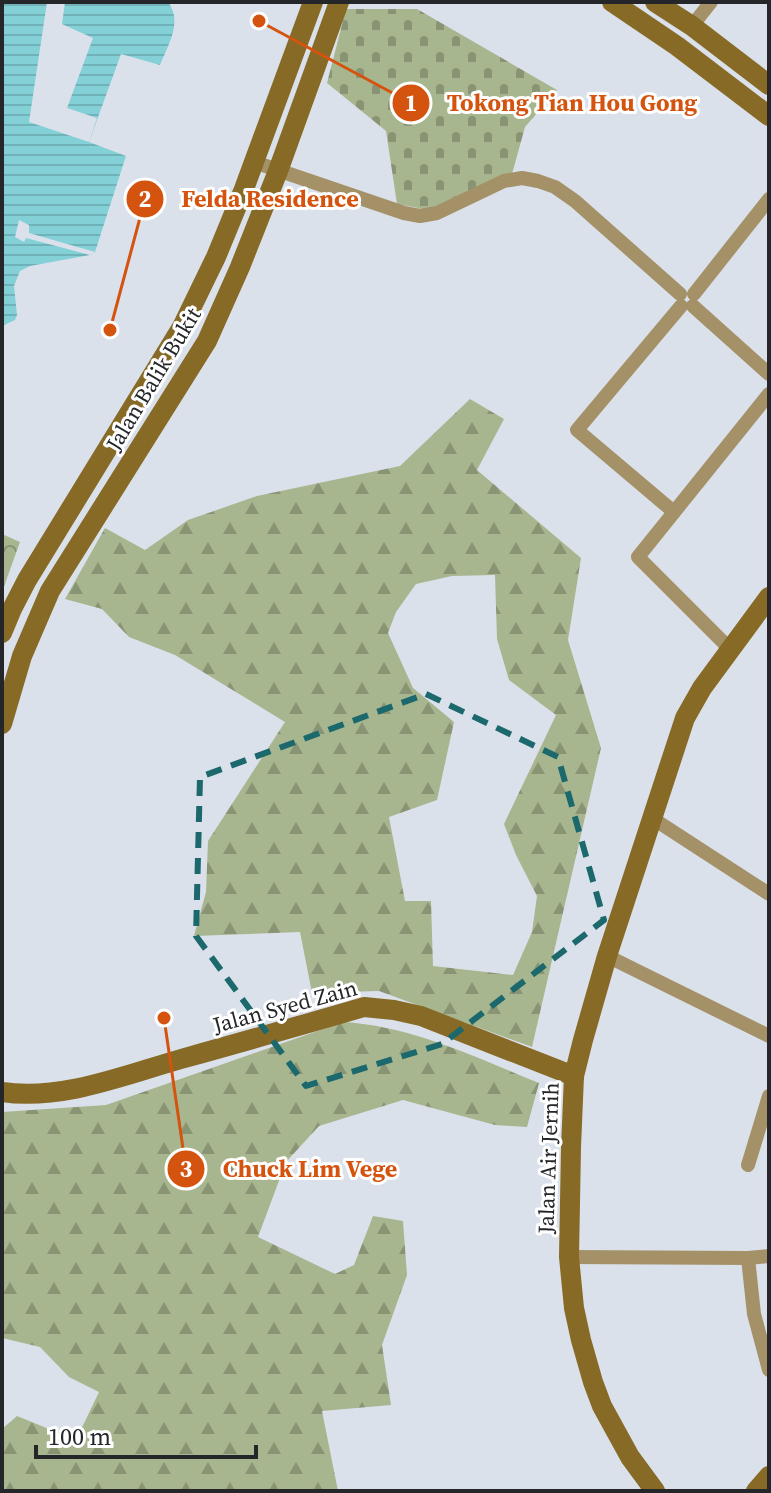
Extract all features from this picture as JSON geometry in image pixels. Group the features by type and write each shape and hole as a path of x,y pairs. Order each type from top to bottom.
{"main road":[{"name":"Jalan Balik Bukit","path":"2,633 27,580 182,327 216,257 313,2"},
{"name":"Jalan Balik Bukit","path":"2,724 22,656 50,591 207,341 278,171 339,2"},
{"path":"612,2 677,46 769,116"},
{"path":"655,2 769,85"},
{"name":"Jalan Air Jernih","path":"655,1491 630,1457 602,1406 574,1308 569,1257 574,1076 607,956 685,718 702,688 769,597"},
{"name":"Jalan Syed Zain","path":"2,1092 48,1094 364,1007 421,1016 574,1076"},
{"path":"756,1491 769,1476"}],"street":[{"path":"692,26 711,2"},
{"path":"254,162 420,216 437,213 504,181 522,178 555,187 575,201 769,374"},
{"path":"674,512 577,430 769,199"},
{"path":"730,649 638,557 769,394"},
{"path":"652,818 769,894"},
{"path":"607,956 769,1036"},
{"path":"748,1165 764,1128 769,1096"},
{"path":"569,1257 769,1256"},
{"path":"748,1258 754,1314 769,1370"}],"highlighted area":[{"path":"426,694 558,757 604,920 442,1044 306,1086 196,936 200,777"}],"green space":[{"path":"346,9 417,9 557,90 525,127 512,174 429,210 397,204 386,131 327,83"},
{"path":"470,399 504,419 477,470 581,558 568,640 601,748 532,1047 379,991 312,993 300,932 194,936 206,892 208,841 285,722 175,655 129,637 102,609 65,599 105,528 145,550 188,520 257,496 400,466","holes":["495,575 497,639 509,680 556,715 504,824 537,896 532,932 513,975 433,966 431,901 405,901 389,817 437,800 454,722 413,688 388,633 396,612 416,584 452,576"]},
{"path":"2,534 20,542 2,592"},
{"path":"343,1022 418,1036 539,1083 527,1127 495,1125 403,1100 319,1126 286,1162 258,1237 335,1274 354,1265 373,1216 403,1221 407,1275 382,1345 391,1405 322,1411 338,1491 2,1491 2,1429 17,1416 76,1440 99,1392 69,1377 40,1347 2,1338 2,1112 106,1105"}],"water":[{"path":"2,2 168,2 174,25 160,65 121,54 89,142 126,156 95,252 20,271 14,286 17,315 15,320 2,326"}],"pier":[{"path":"47,2 65,2 62,24 93,38 67,108 97,118 89,142 29,122"},
{"path":"19,220 29,225 29,233 95,252 90,255 26,238 24,242 15,237"}],"place":[{"name":"Tokong Tian Hou Gong","path":"259,21"},
{"name":"Felda Residence","path":"110,330"},
{"name":"Chuck Lim Vege","path":"164,1018"}]}
